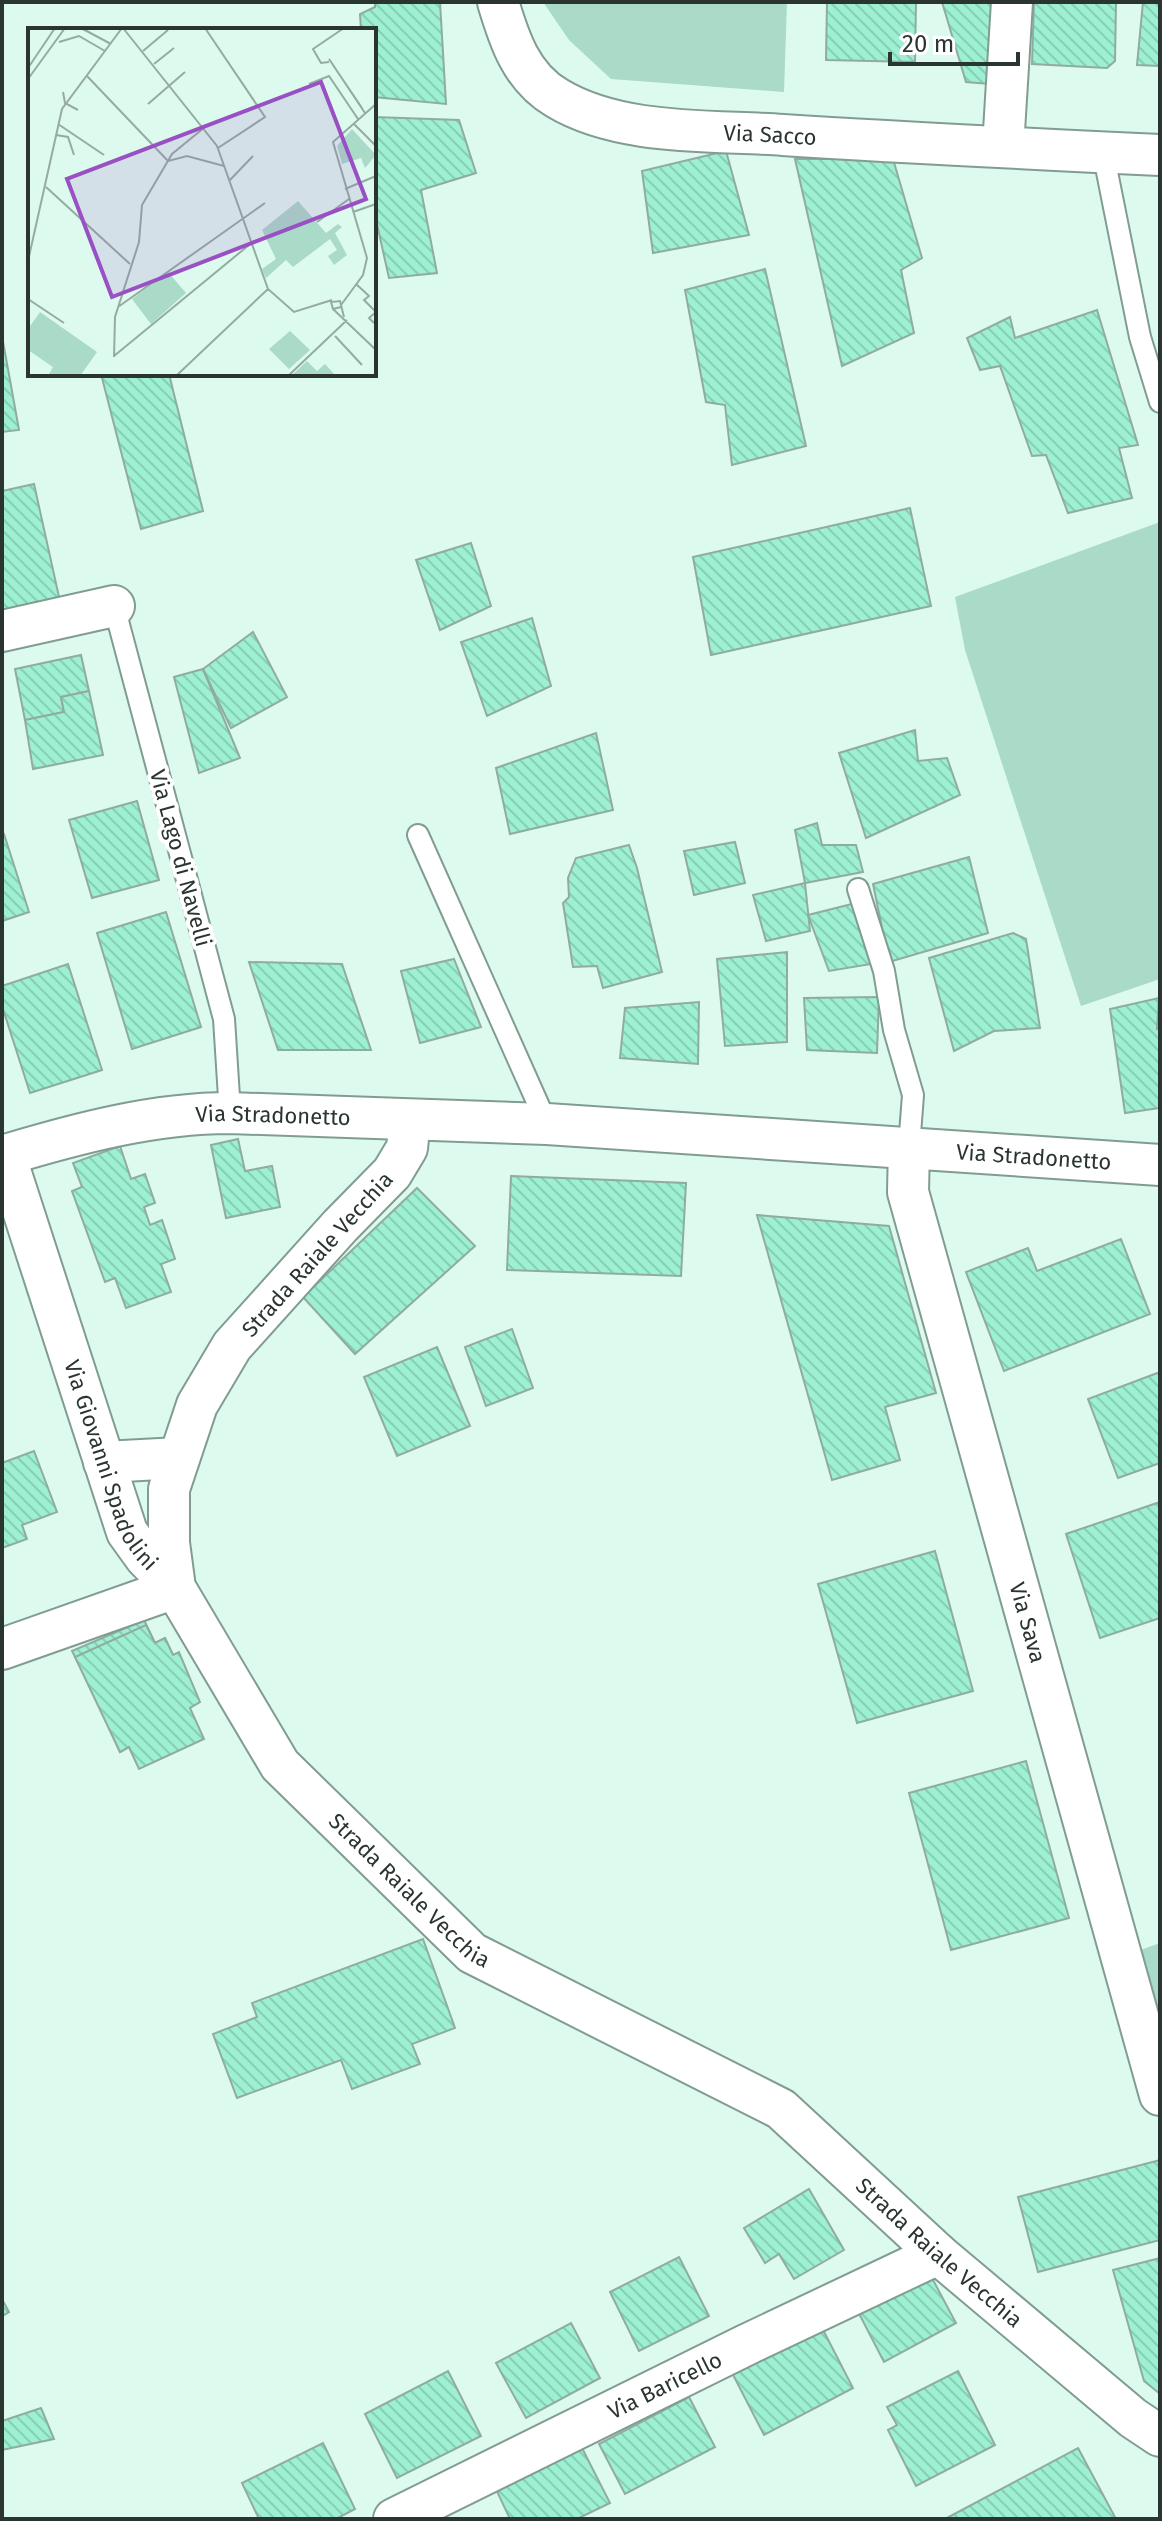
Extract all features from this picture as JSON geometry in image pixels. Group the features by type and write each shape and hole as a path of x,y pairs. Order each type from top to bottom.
{"street":[{"name":"Via Sacco","path":"498,2 510,41 526,69 546,91 595,115 633,125 1160,155"},
{"path":"1003,147 1012,2"},
{"path":"2,631 114,606"},
{"name":"Via Stradonetto","path":"4,1155 103,1129 205,1113 230,1113 547,1124 1160,1165"},
{"name":"Strada Raiale Vecchia","path":"410,1120 407,1148 392,1173 232,1346 197,1405 169,1489 169,1543 175,1588 280,1765 472,1953 781,2109 938,2254 1133,2418 1160,2436"},
{"name":"Via Sava","path":"909,1147 908,1192 1160,2095"},
{"name":"Via Giovanni Spadolini","path":"2,1649 175,1588 145,1557 127,1532 4,1155"},
{"path":"104,1462 179,1458"},
{"name":"Via Baricello","path":"394,2519 938,2254"}],"lane":[{"path":"1103,152 1140,337 1160,402"},
{"name":"Via Lago di Navelli","path":"114,606 224,1019 230,1113"},
{"path":"418,835 547,1124"},
{"path":"858,889 884,971 894,1030 913,1095 909,1147"}],"green space":[{"path":"543,2 787,2 784,92 611,79 569,40"},
{"path":"1160,522 1160,979 1081,1006 965,650 955,597"},
{"path":"1160,1943 1160,2043 1135,1952"}],"building":[{"path":"375,2 440,2 446,104 376,97 376,28 361,28 360,14 375,7"},
{"path":"827,2 916,2 915,62 826,60"},
{"path":"942,2 1005,2 1002,85 966,82"},
{"path":"1034,2 1116,2 1115,61 1107,68 1032,64"},
{"path":"1143,2 1160,2 1160,66 1137,65"},
{"path":"376,117 459,120 476,173 421,190 437,273 389,278 376,220"},
{"path":"726,151 749,235 653,253 642,171"},
{"path":"795,159 893,159 922,258 901,270 914,333 842,366"},
{"path":"765,269 806,446 732,465 725,405 706,402 685,290"},
{"path":"1097,310 1138,445 1119,448 1132,498 1068,513 1046,455 1032,456 1000,366 980,370 967,338 1010,317 1015,338"},
{"path":"2,336 19,430 2,432"},
{"path":"102,376 169,376 203,511 141,529"},
{"path":"34,484 61,606 2,619 2,491"},
{"path":"910,508 931,606 711,655 693,557"},
{"path":"471,543 491,606 440,630 416,560"},
{"path":"532,618 551,686 487,716 461,642"},
{"path":"253,632 287,697 231,728 203,669"},
{"path":"81,655 89,691 61,697 64,712 25,720 15,669"},
{"path":"203,669 240,758 199,773 174,677"},
{"path":"89,691 103,755 33,769 25,720 64,712 61,697"},
{"path":"915,730 918,761 947,758 960,795 866,838 839,753"},
{"path":"596,733 613,810 510,834 496,768"},
{"path":"137,801 159,880 92,898 69,820"},
{"path":"817,823 822,845 856,845 863,872 805,883 795,830"},
{"path":"2,835 29,912 2,921"},
{"path":"735,842 745,883 694,895 684,851"},
{"path":"629,845 662,972 603,988 597,966 573,967 563,903 569,897 568,878 576,858"},
{"path":"969,857 988,933 889,962 873,884"},
{"path":"805,883 810,931 766,941 753,895"},
{"path":"852,904 877,963 829,971 808,915"},
{"path":"166,912 201,1027 132,1049 97,933"},
{"path":"1013,933 1026,939 1040,1028 994,1031 954,1051 929,958"},
{"path":"787,952 787,1042 725,1046 717,959"},
{"path":"454,959 481,1027 420,1043 401,971"},
{"path":"249,962 342,964 371,1050 278,1050"},
{"path":"68,964 102,1070 30,1093 2,1006 2,986"},
{"path":"879,997 877,1053 807,1050 804,998"},
{"path":"1159,998 1160,1108 1125,1113 1110,1009"},
{"path":"699,1002 698,1064 620,1058 625,1008"},
{"path":"238,1139 245,1171 272,1166 280,1207 226,1218 211,1145"},
{"path":"120,1146 131,1179 145,1174 155,1203 144,1207 150,1225 162,1220 175,1259 161,1264 171,1292 126,1308 115,1278 105,1282 72,1191 82,1187 73,1163"},
{"path":"511,1176 686,1183 681,1276 507,1270"},
{"path":"417,1188 475,1246 355,1354 303,1297"},
{"path":"757,1215 889,1226 936,1393 885,1407 900,1460 832,1480"},
{"path":"1121,1239 1150,1314 1004,1371 966,1272 1028,1248 1037,1271"},
{"path":"512,1329 533,1388 486,1406 465,1347"},
{"path":"437,1347 470,1426 397,1456 364,1377"},
{"path":"1160,1372 1160,1463 1118,1478 1088,1399"},
{"path":"34,1451 57,1512 22,1525 27,1539 2,1548 2,1463"},
{"path":"1160,1502 1160,1618 1100,1638 1066,1534"},
{"path":"935,1551 973,1691 857,1723 818,1584"},
{"path":"144,1620 155,1643 165,1638 193,1697 179,1703 195,1737 137,1764 129,1747 120,1752 100,1707 108,1702 102,1691 95,1695 72,1651"},
{"path":"146,1625 155,1643 165,1638 173,1655 179,1652 200,1702 190,1708 204,1739 139,1769 129,1747 120,1752 75,1657"},
{"path":"1026,1761 1069,1918 951,1950 909,1793"},
{"path":"423,1939 455,2028 412,2044 420,2064 352,2089 341,2060 237,2098 213,2034 257,2017 252,2003"},
{"path":"1160,2160 1160,2240 1038,2272 1018,2197"},
{"path":"809,2189 844,2250 794,2279 779,2254 765,2263 744,2228"},
{"path":"679,2257 709,2316 639,2351 610,2292"},
{"path":"1160,2258 1160,2394 1144,2381 1113,2270"},
{"path":"925,2265 956,2323 884,2362 854,2304"},
{"path":"2,2299 9,2312 2,2316"},
{"path":"818,2320 853,2388 764,2435 729,2367"},
{"path":"571,2323 600,2378 526,2418 496,2363"},
{"path":"448,2371 481,2436 397,2478 365,2414"},
{"path":"958,2371 995,2445 916,2486 888,2430 897,2425 887,2407"},
{"path":"689,2397 715,2447 625,2494 599,2444"},
{"path":"41,2408 54,2439 2,2450 2,2421"},
{"path":"579,2442 610,2503 577,2519 510,2519 494,2485"},
{"path":"323,2443 355,2509 336,2519 259,2519 242,2483"},
{"path":"1078,2448 1116,2519 945,2519"}]}
